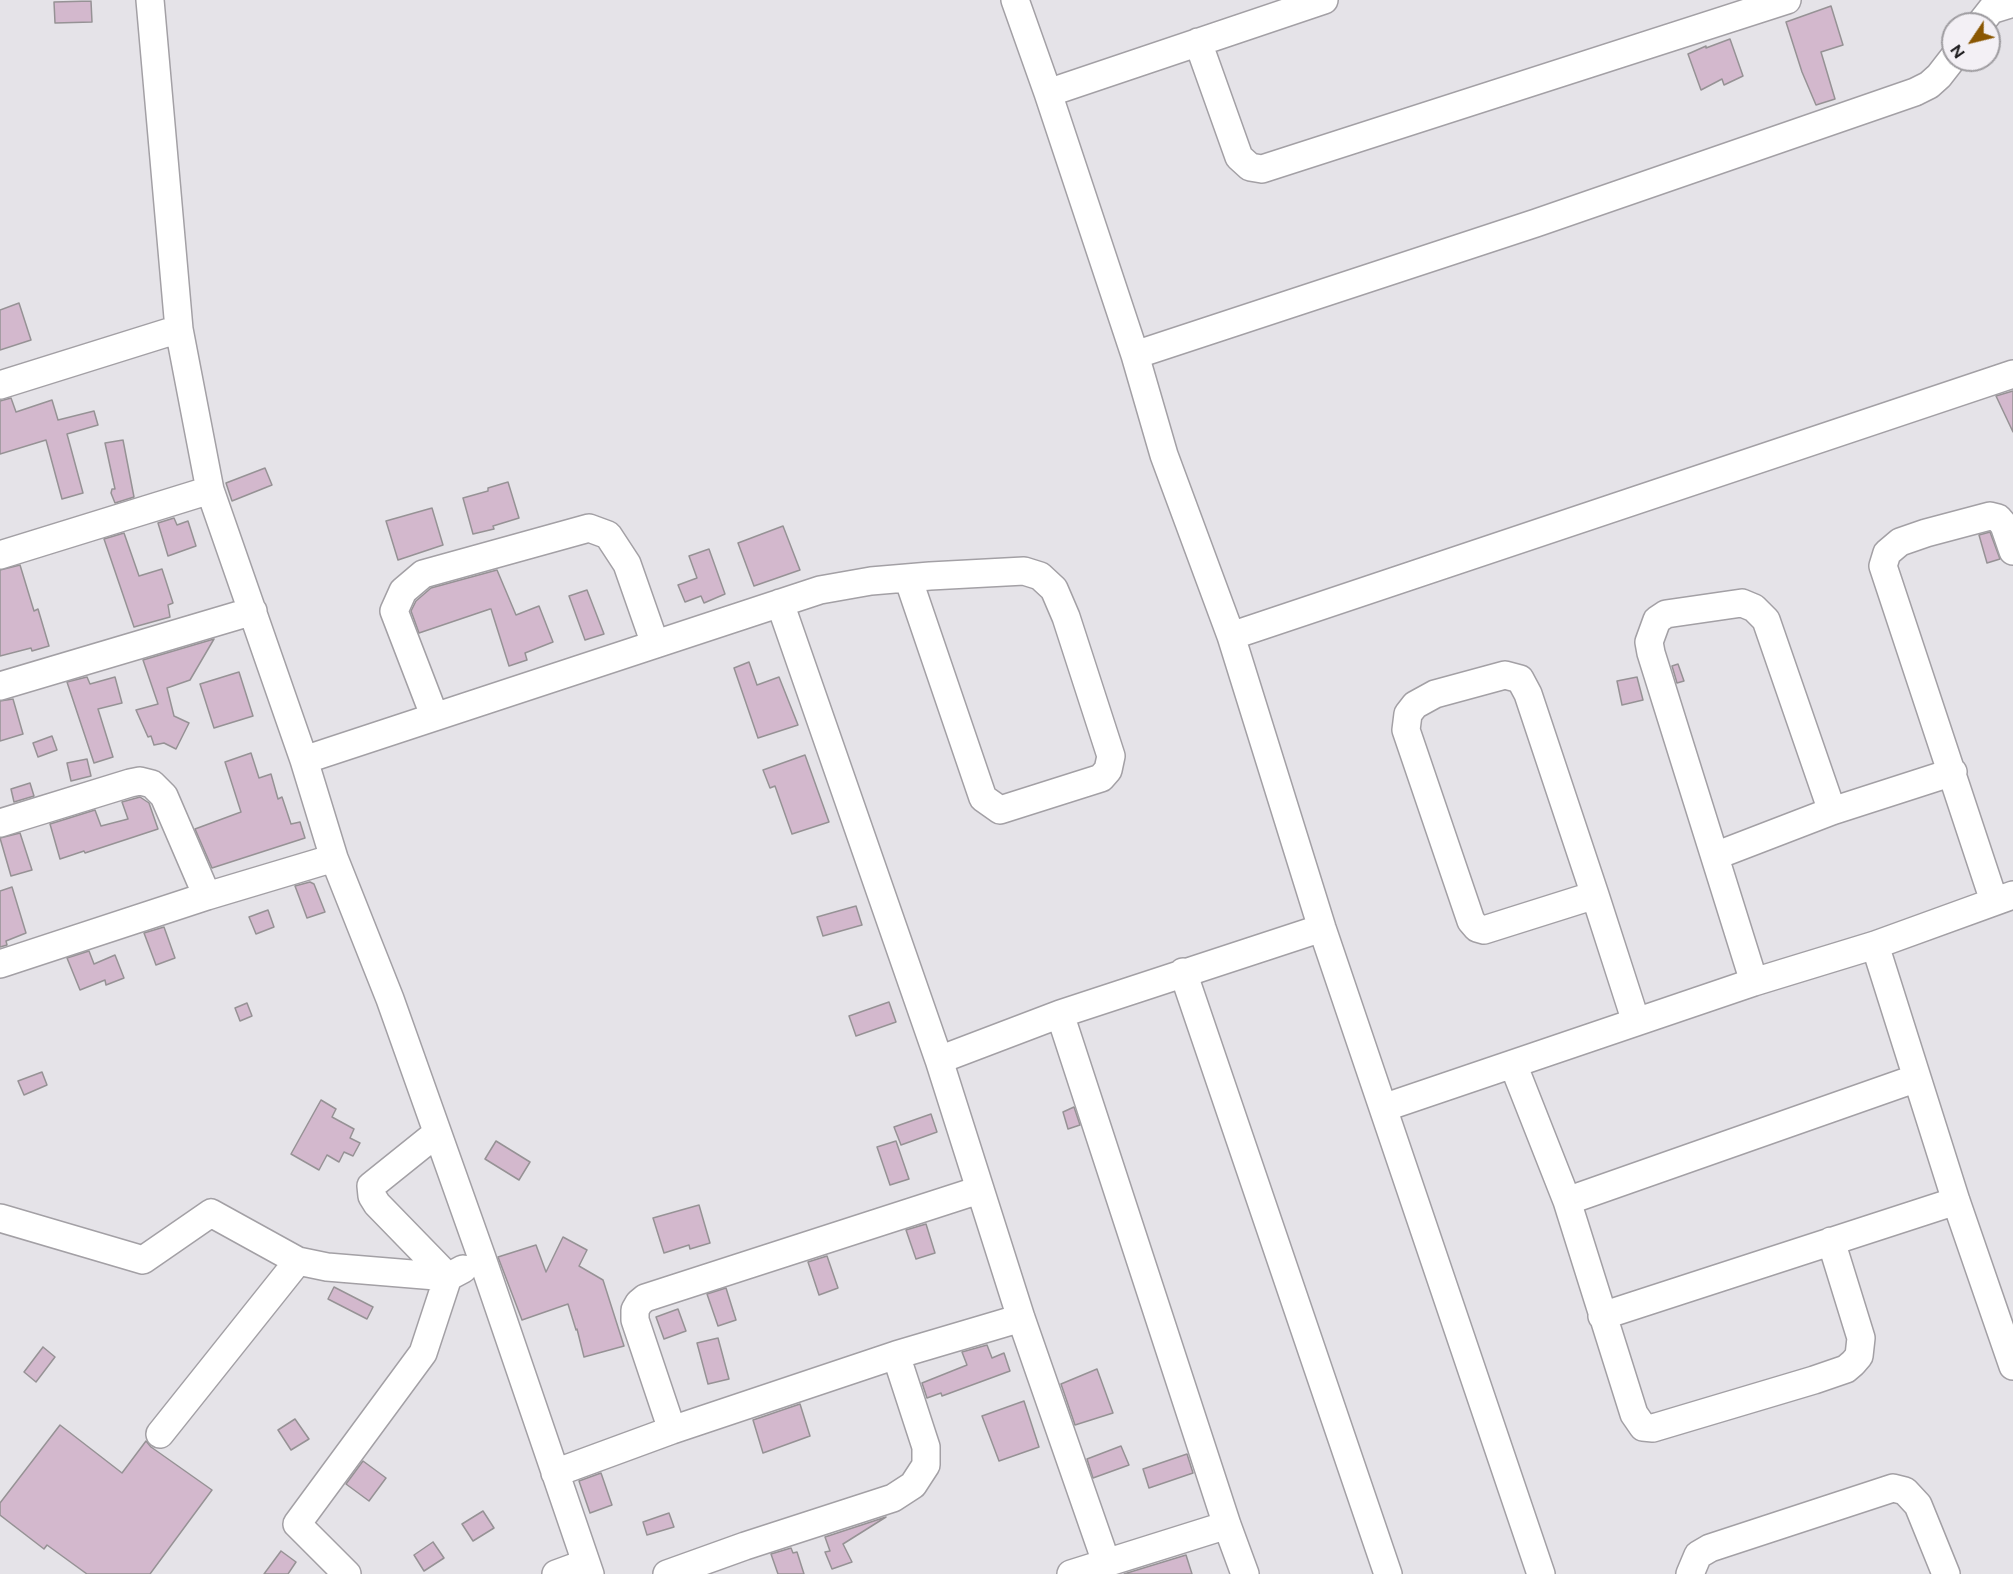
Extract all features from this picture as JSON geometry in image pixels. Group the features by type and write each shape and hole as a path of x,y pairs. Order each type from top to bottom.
{"street":[{"path":"150,0 179,329 210,490 304,760 334,858 390,999 588,1568 556,1574"},
{"path":"1015,0 1135,355 1164,455 1231,636 1322,928 1541,1574"},
{"path":"1198,42 1239,158 1250,167 1262,170 1787,0"},
{"path":"1048,93 1308,3"},
{"path":"1989,12 2013,3"},
{"path":"1135,355 1525,227 1915,92 1929,85 1942,72"},
{"path":"0,385 179,329"},
{"path":"1231,636 2013,374"},
{"path":"0,555 210,490"},
{"path":"1383,1108 1754,982 1875,945 2004,898 1953,772 1883,566 1887,553 1900,542 1990,516 1998,518 2004,525 2013,551"},
{"path":"434,715 394,611 403,591 423,574 589,528 608,535 627,564 655,644"},
{"path":"304,760 434,715 820,590 871,581 908,578 1024,571 1040,576 1054,589 1066,617 1111,756 1108,770 1101,778 1000,810 983,798 908,578"},
{"path":"780,603 939,1060 1021,1318 1106,1562"},
{"path":"1754,982 1651,653 1649,642 1657,620 1666,614 1742,603 1754,608 1766,620 1832,811"},
{"path":"0,686 253,611"},
{"path":"1595,895 1484,930 1477,928 1471,921 1406,730 1408,714 1415,705 1435,694 1505,675 1520,679 1528,694 1595,895 1636,1022"},
{"path":"1715,856 1832,811 1953,772"},
{"path":"0,823 130,783 140,781 152,784 164,796 207,896"},
{"path":"0,964 207,896 334,858"},
{"path":"939,1060 1060,1014 1322,928"},
{"path":"1875,945 1956,1201 2013,1366"},
{"path":"1183,972 1388,1574"},
{"path":"1060,1014 1245,1574"},
{"path":"1513,1064 1567,1201 1636,1418 1645,1428 1653,1428 1814,1380 1846,1369 1859,1356 1861,1338 1831,1241"},
{"path":"1567,1201 1917,1078"},
{"path":"437,1133 371,1186 372,1196 377,1204 448,1277"},
{"path":"672,1430 635,1320 635,1310 645,1298 979,1190"},
{"path":"1602,1316 1956,1201"},
{"path":"0,1218 143,1260 211,1214 298,1261 327,1268 448,1277 482,1258"},
{"path":"160,1434 298,1261"},
{"path":"347,1574 297,1524 423,1353 448,1277"},
{"path":"555,1473 672,1430 896,1355 1021,1318"},
{"path":"667,1574 893,1498 913,1485 926,1465 926,1448 896,1355"},
{"path":"1690,1574 1698,1555 1710,1548 1893,1488 1905,1491 1918,1504 1946,1574"},
{"path":"1071,1574 1227,1525"}],"building":[{"path":"91,1 92,22 55,23 54,2"},
{"path":"1831,6 1843,45 1821,52 1835,99 1816,105 1802,72 1786,22"},
{"path":"1730,39 1743,76 1724,85 1722,79 1701,90 1688,54"},
{"path":"19,303 31,340 0,350 0,310"},
{"path":"2013,391 2013,432 1996,396"},
{"path":"11,398 16,412 52,400 58,420 94,411 98,425 67,434 83,493 62,499 46,440 0,454 0,401"},
{"path":"123,440 134,497 115,503 111,493 112,489 115,489 105,443"},
{"path":"265,468 272,485 232,501 226,483"},
{"path":"508,482 519,518 493,526 494,529 473,534 463,498"},
{"path":"432,508 443,545 398,560 386,521"},
{"path":"174,518 177,525 188,521 196,546 168,556 158,523"},
{"path":"783,526 800,570 754,586 738,543"},
{"path":"1990,532 2000,559 1987,563 1979,535"},
{"path":"124,533 139,576 162,569 173,603 168,605 170,617 134,627 104,539"},
{"path":"709,549 725,594 704,603 701,596 685,602 678,585 697,578 689,556"},
{"path":"20,565 34,611 38,609 49,646 0,656 0,570"},
{"path":"497,570 516,615 539,606 553,642 525,653 527,660 509,666 491,609 419,633 411,611 416,601 431,588"},
{"path":"587,590 604,634 585,640 569,596"},
{"path":"214,639 190,680 167,688 174,716 189,723 176,749 164,743 154,745 136,710 158,704 143,660"},
{"path":"749,662 757,685 779,677 798,725 758,738 734,668"},
{"path":"1678,664 1684,681 1677,683 1672,666"},
{"path":"239,672 253,716 214,728 200,684"},
{"path":"87,677 90,684 115,677 122,703 98,709 113,757 94,763 67,682"},
{"path":"1637,677 1643,700 1622,705 1617,681"},
{"path":"13,699 23,734 0,741 0,701"},
{"path":"52,736 57,750 38,757 33,743"},
{"path":"251,753 259,778 271,774 278,799 282,797 291,824 300,822 305,838 212,868 195,829 241,812 225,762"},
{"path":"805,755 829,822 792,834 775,786 770,788 763,770"},
{"path":"87,759 91,776 71,781 67,763"},
{"path":"30,783 34,796 14,802 11,789"},
{"path":"140,797 149,803 158,829 60,859 50,824 95,810 101,826 128,819 122,802"},
{"path":"20,833 32,870 11,876 0,838"},
{"path":"310,882 314,884 325,912 307,918 295,886"},
{"path":"12,887 26,933 6,941 7,945 0,947 0,891"},
{"path":"856,906 862,925 823,936 817,917"},
{"path":"268,910 274,927 256,934 249,917"},
{"path":"164,927 175,958 156,965 144,933"},
{"path":"89,951 94,964 115,955 124,978 106,985 105,980 80,990 67,958"},
{"path":"889,1002 896,1022 856,1036 849,1016"},
{"path":"247,1003 252,1016 240,1021 235,1008"},
{"path":"42,1072 47,1085 24,1095 18,1081"},
{"path":"321,1100 336,1109 332,1117 354,1129 350,1138 360,1143 353,1156 344,1152 339,1162 327,1155 319,1170 291,1154"},
{"path":"1074,1107 1080,1125 1068,1129 1063,1112"},
{"path":"931,1114 937,1132 901,1145 894,1127"},
{"path":"496,1141 530,1162 519,1180 485,1159"},
{"path":"896,1141 909,1179 890,1185 877,1147"},
{"path":"699,1205 710,1243 690,1249 689,1245 664,1253 653,1218"},
{"path":"926,1224 935,1253 916,1259 906,1230"},
{"path":"563,1237 587,1250 579,1266 603,1280 624,1346 584,1357 568,1304 522,1320 498,1257 536,1245 546,1272"},
{"path":"827,1256 838,1288 819,1295 808,1262"},
{"path":"334,1287 373,1307 367,1319 328,1299"},
{"path":"726,1288 736,1320 718,1326 707,1294"},
{"path":"678,1309 686,1331 664,1339 656,1317"},
{"path":"718,1338 729,1379 708,1384 697,1343"},
{"path":"987,1345 992,1358 1004,1353 1010,1371 942,1396 941,1393 927,1398 922,1383 967,1365 962,1352"},
{"path":"43,1347 55,1357 36,1382 24,1372"},
{"path":"1097,1369 1113,1413 1075,1425 1061,1384"},
{"path":"1024,1401 1039,1447 999,1461 982,1416"},
{"path":"800,1404 810,1436 763,1453 753,1420"},
{"path":"295,1419 309,1439 291,1450 278,1430"},
{"path":"60,1425 122,1473 146,1441 151,1447 212,1490 150,1574 87,1574 47,1545 44,1549 0,1515 0,1503"},
{"path":"1121,1446 1129,1465 1093,1478 1087,1459"},
{"path":"1187,1454 1193,1473 1149,1488 1143,1469"},
{"path":"363,1461 386,1478 369,1501 346,1484"},
{"path":"601,1473 612,1505 590,1513 579,1481"},
{"path":"483,1511 494,1528 473,1541 462,1524"},
{"path":"669,1513 674,1527 647,1535 643,1522"},
{"path":"886,1517 843,1544 852,1562 832,1569 825,1552 830,1551 825,1537"},
{"path":"433,1542 444,1558 424,1571 414,1555"},
{"path":"791,1548 793,1553 797,1552 804,1574 778,1574 771,1554"},
{"path":"281,1551 296,1562 288,1574 264,1574"},
{"path":"1186,1555 1192,1574 1124,1574"}]}
